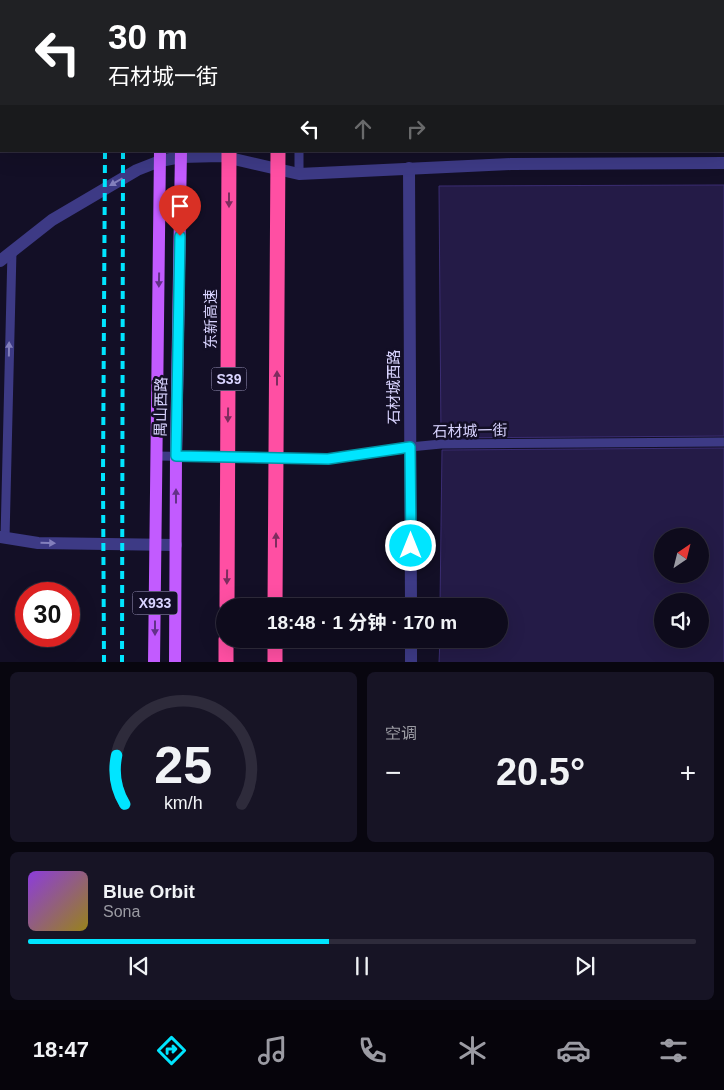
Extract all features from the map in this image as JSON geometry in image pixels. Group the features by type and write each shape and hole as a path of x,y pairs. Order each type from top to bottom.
{"highway":[{"name":"东新高速","path":"226,598 230,152"},
{"path":"275,598 278,152"},
{"path":"226,648 226,662"},
{"path":"275,648 275,662"}],"main road":[{"name":"禺山西路","path":"175,662 181,154"},
{"name":"禺山西路","path":"154,662 160,156"}],"street":[{"path":"0,261 52,220 160,156 181,154 221,156 299,174 409,168 511,158 724,163"},
{"name":"石材城西路","path":"409,168 411,598"},
{"path":"2,537 38,543 176,545"},
{"path":"411,648 411,662"}],"lane":[{"path":"299,152 299,174"},
{"path":"2,537 12,251"},
{"name":"石材城一街","path":"157,456 328,459 441,444 724,442"}],"building":[{"path":"724,185 724,436 441,438 439,186"},
{"path":"724,448 724,662 439,662 440,648 508,648 508,598 440,598 442,450"}],"railway":[{"path":"104,662 105,152"},
{"path":"122,662 123,152"}],"route":[{"path":"180,236 176,456 328,459 410,447 411,546"}]}
